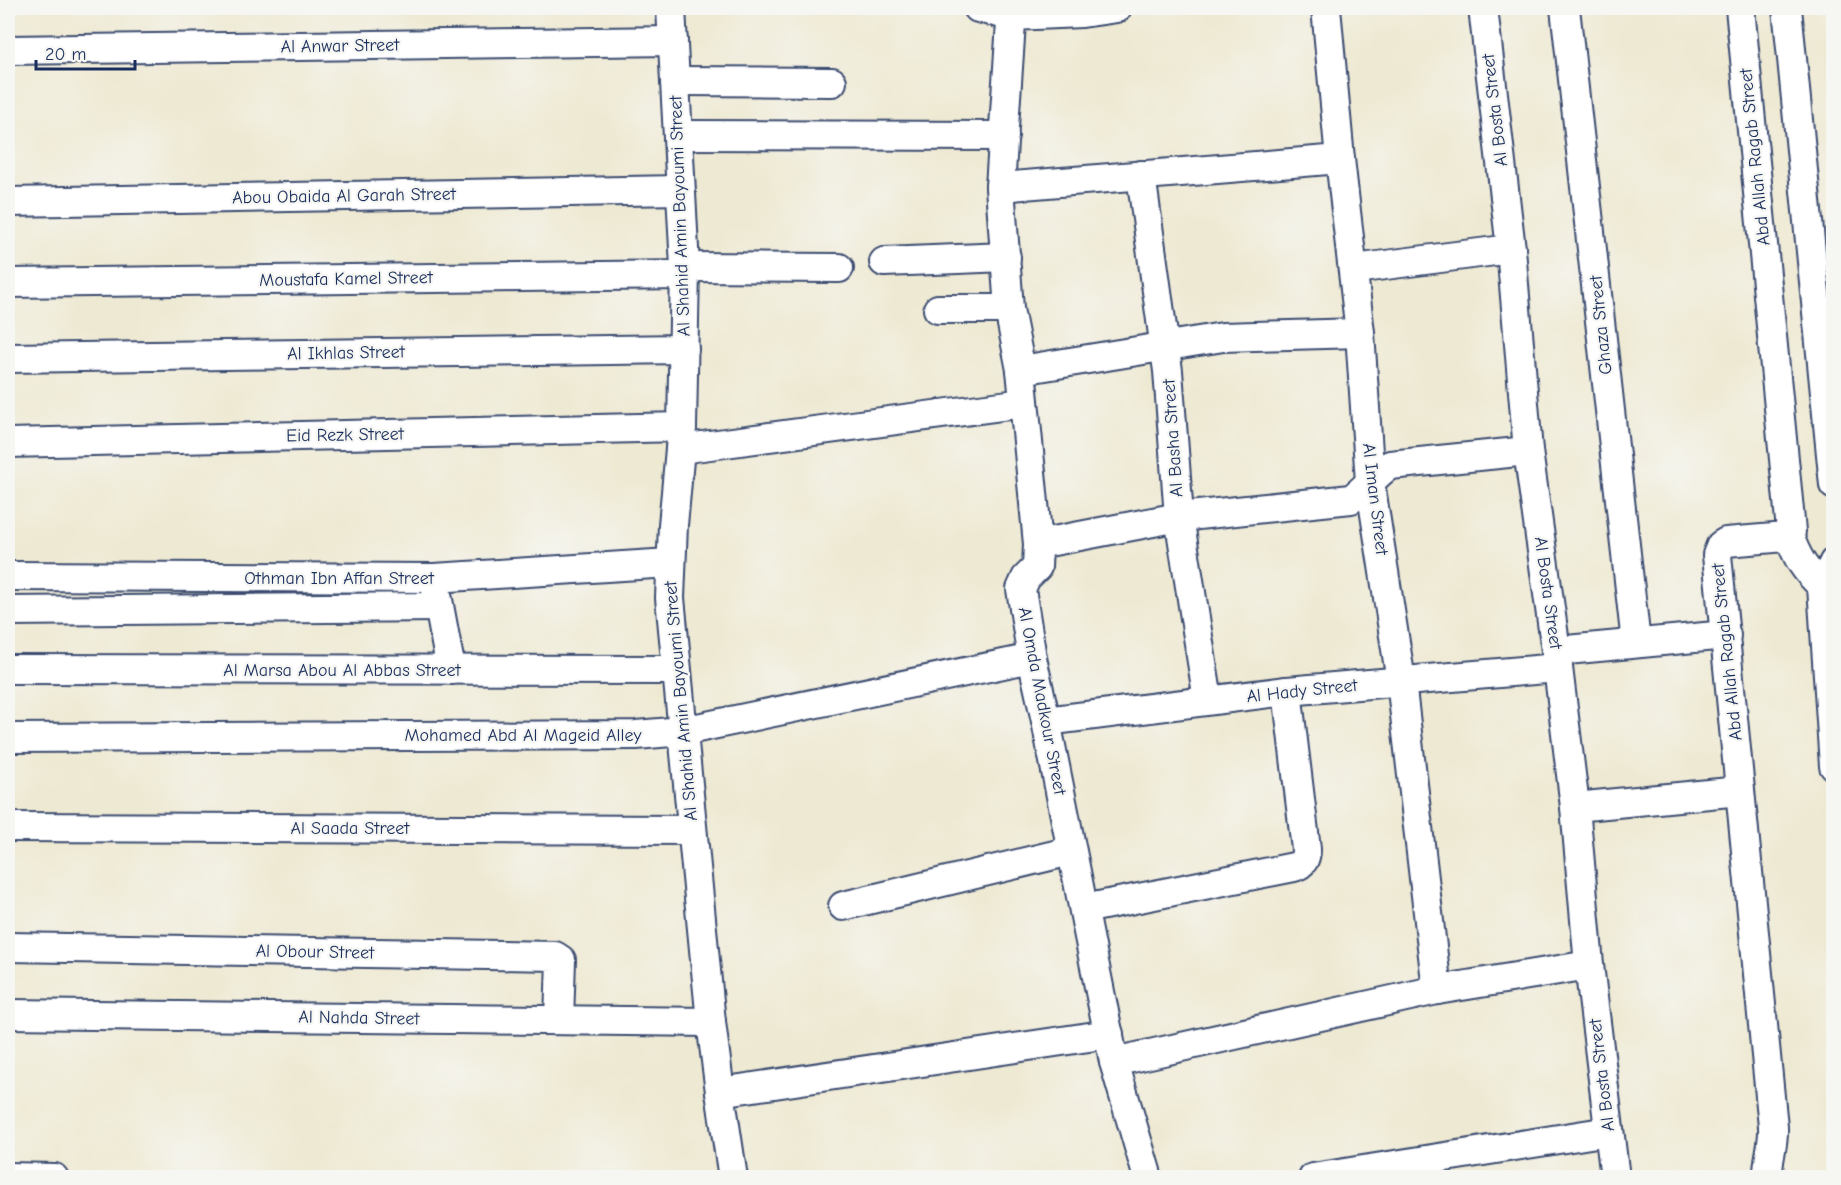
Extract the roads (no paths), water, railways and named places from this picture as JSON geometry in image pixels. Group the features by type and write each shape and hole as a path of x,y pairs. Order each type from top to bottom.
{"street":[{"name":"Al Shahid Amin Bayoumi Street","path":"671,8 685,271 681,438 670,563 670,598 711,1022 733,1178"},
{"path":"978,8 1012,12 1082,13 1117,8"},
{"name":"Al Iman Street","path":"1326,8 1360,333 1370,482 1401,681 1437,990"},
{"name":"Al Bosta Street","path":"1483,8 1511,249 1528,451 1575,807 1589,965 1615,1178"},
{"name":"Ghaza Street","path":"1565,8 1636,643"},
{"name":"Abd Allah Ragab Street","path":"1740,8 1791,527 1786,537 1726,542 1718,555 1773,1127 1773,1144 1768,1158 1768,1178"},
{"path":"1787,8 1833,485"},
{"name":"Al Omda Madkour Street","path":"1012,12 1000,187 1009,309 1020,370 1038,544 1037,567 1026,578 1021,589 1032,658 1114,1062 1148,1178"},
{"name":"Al Anwar Street","path":"8,50 673,41"},
{"path":"675,81 832,82"},
{"path":"678,135 1004,136"},
{"path":"1000,187 1340,159"},
{"name":"Al Basha Street","path":"1140,175 1165,348 1179,517 1208,700"},
{"name":"Abou Obaida Al Garah Street","path":"8,202 680,190"},
{"path":"1354,270 1511,249"},
{"path":"884,262 1006,257"},
{"name":"Moustafa Kamel Street","path":"8,283 839,268"},
{"path":"938,309 1009,309"},
{"path":"1020,370 1223,338 1360,333"},
{"name":"Al Ikhlas Street","path":"8,358 684,348"},
{"name":"Eid Rezk Street","path":"8,443 681,438 1024,403"},
{"path":"1038,544 1179,517 1351,499 1365,489 1382,469 1390,465 1528,451"},
{"path":"1789,535 1801,563 1827,574 1833,766"},
{"name":"Othman Ibn Affan Street","path":"8,576 434,578 670,563"},
{"path":"434,578 450,670"},
{"path":"8,611 440,607"},
{"name":"Al Hady Street","path":"1046,721 1287,691 1401,681 1557,659 1636,643 1726,635"},
{"name":"Mohamed Abd Al Mageid Alley","path":"8,738 636,735 682,731 1032,658"},
{"name":"Al Marsa Abou Al Abbas Street","path":"8,669 676,670"},
{"path":"1084,909 1294,867 1302,863 1306,849 1287,691"},
{"path":"1575,807 1740,792"},
{"name":"Al Saada Street","path":"8,826 692,830"},
{"path":"843,906 1071,851"},
{"name":"Al Obour Street","path":"8,947 555,956 561,960 559,1020"},
{"path":"1114,1062 1437,990 1589,965"},
{"name":"Al Nahda Street","path":"8,1014 711,1022"},
{"path":"720,1092 1109,1034"},
{"path":"1313,1178 1609,1131"},
{"path":"8,1177 54,1178"}]}
